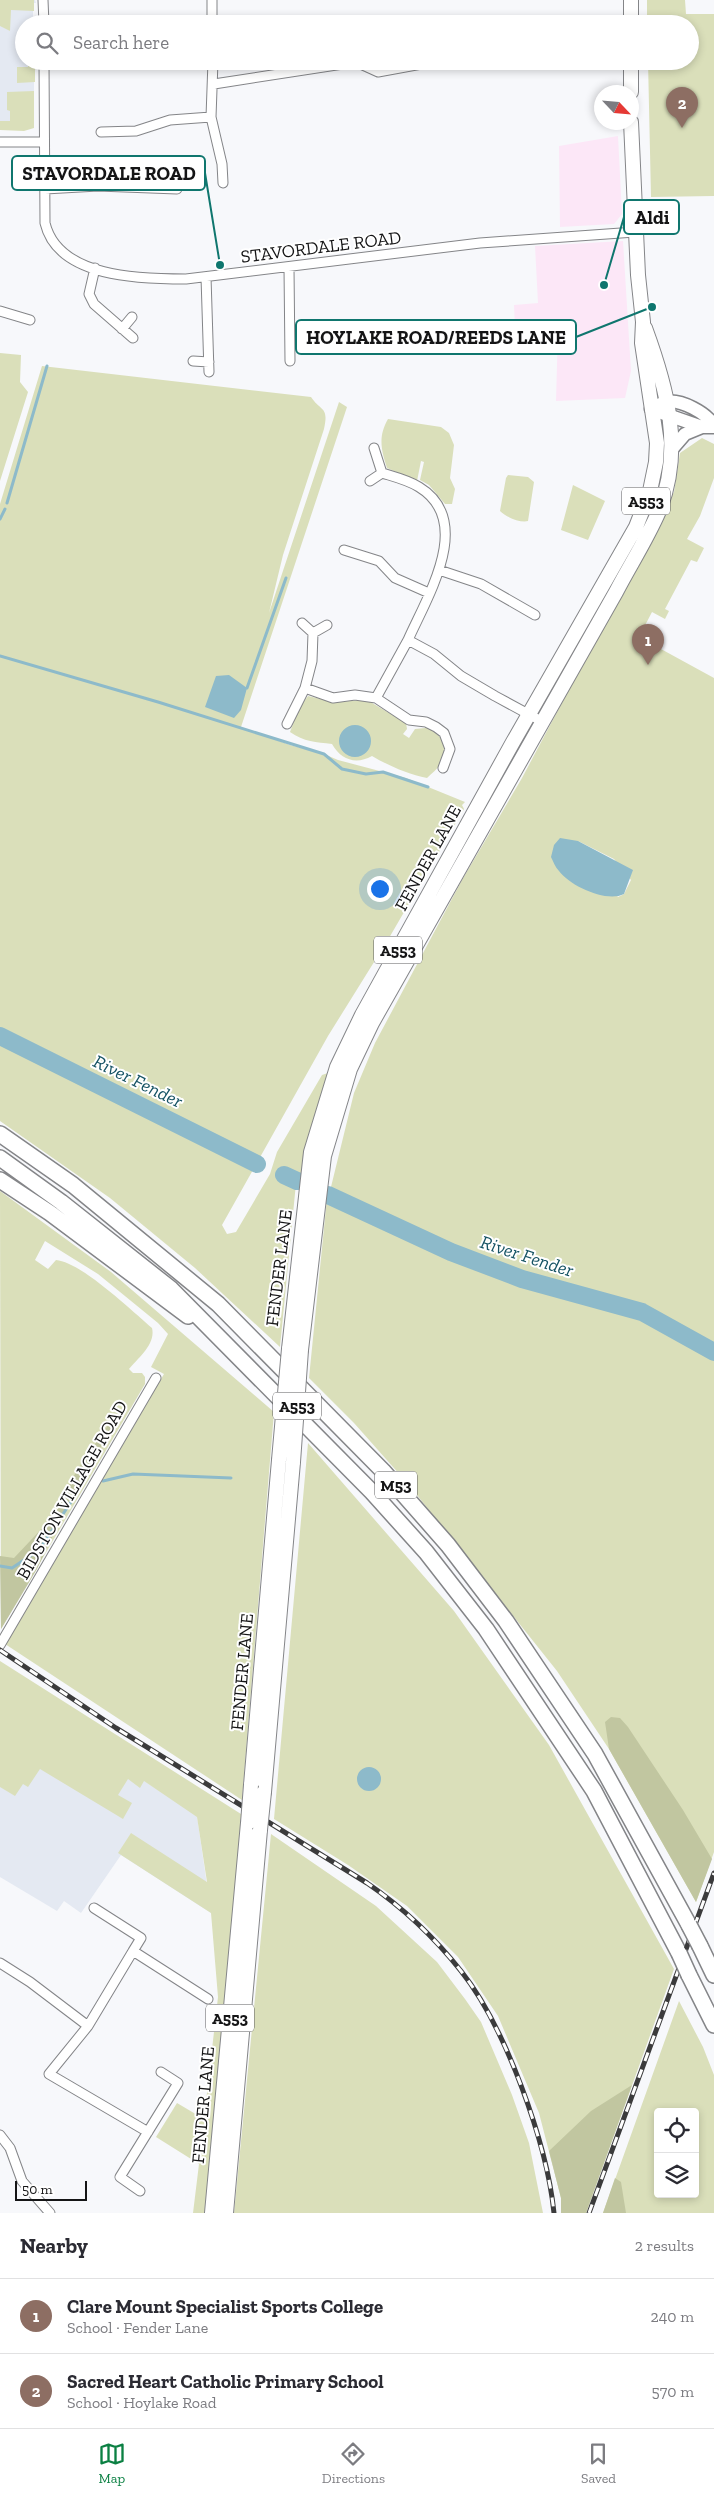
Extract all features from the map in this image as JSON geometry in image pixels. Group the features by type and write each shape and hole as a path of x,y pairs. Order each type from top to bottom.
{"highway":[{"name":"M53","path":"0,1134 72,1185 218,1304 376,1464 448,1545 506,1621 595,1754 689,1925 714,1975"},
{"name":"M53","path":"0,1158 62,1202 171,1288 372,1492 426,1552 486,1629 541,1708 594,1791 714,2025"},
{"name":"M53","path":"0,1180 50,1213 233,1349"}],"main road":[{"path":"631,0 631,15"},
{"path":"631,70 631,85"},
{"name":"A553","path":"631,130 636,232 643,322 642,352 651,409"},
{"name":"A553","path":"643,322 653,349 668,409 672,445"},
{"name":"FENDER LANE","path":"226,2213 293,1462 295,1349 311,1152 337,1067 362,1015 636,527 650,491 657,451 651,409"},
{"name":"FENDER LANE","path":"212,2213 279,1460 324,1156 350,1070 372,1023 543,722 651,526 664,497 672,445"}],"street":[{"path":"43,0 44,15"},
{"path":"212,0 212,15"},
{"name":"STAVORDALE ROAD","path":"44,70 45,223 54,246 76,263 154,279 206,277 480,243 636,232"},
{"path":"213,70 211,117 222,164 223,184"},
{"path":"214,84 304,70"},
{"path":"374,70 378,72 389,70"},
{"path":"101,132 136,131 170,120 211,117"},
{"path":"0,142 44,142"},
{"path":"45,189 98,186 177,189"},
{"path":"95,268 89,294 94,304 133,338"},
{"path":"289,268 290,361"},
{"path":"206,277 210,372"},
{"path":"0,311 30,320"},
{"path":"122,329 132,317"},
{"path":"193,361 209,362"},
{"path":"651,409 696,410 710,418 710,427 685,434 672,445"},
{"path":"374,448 382,473"},
{"path":"370,481 382,473"},
{"path":"376,698 408,640 429,593 439,570 446,538 440,508 420,488 382,473"},
{"path":"344,550 379,561 395,578 429,593"},
{"path":"439,570 481,584 535,615"},
{"path":"287,724 305,688 312,661 313,633 302,623"},
{"path":"313,633 327,625"},
{"path":"408,640 434,654 462,676 543,722"},
{"path":"305,688 333,698 355,695 376,698 409,720 426,722 444,733 450,750 443,768"},
{"name":"BIDSTON VILLAGE ROAD","path":"0,1645 156,1378"},
{"path":"94,1908 141,1938 88,2026 49,2074 148,2132"},
{"path":"133,1951 208,1999"},
{"path":"0,1963 30,1982 88,2026"},
{"path":"140,2190 120,2177 178,2083 161,2072"},
{"path":"0,2135 10,2148 22,2181 50,2213"}],"shaded area":[{"path":"0,0 35,0 36,3 33,3 33,15 15,15 15,70 34,70 34,119 0,130"},
{"path":"618,136 622,214 614,224 560,227 559,146"},
{"path":"623,241 631,371 625,398 556,401 558,329 515,328 514,305 538,303 535,246"},
{"path":"41,1712 197,1816 211,1913 121,1855 81,1913 64,1901 57,1911 0,1877 0,1773"}],"green space":[{"path":"0,0 34,0 34,11 11,10 10,31 0,26"},
{"path":"647,0 685,0 686,14 714,14 714,196 651,197 648,70 699,70 699,15 647,15"},
{"path":"17,70 35,70 35,82 17,83"},
{"path":"34,91 34,128 24,131 0,130 0,121 10,121 10,111 7,110 7,92"},
{"path":"0,353 21,355 20,382 28,392 0,481"},
{"path":"42,366 311,397 323,410 325,413 324,429 283,555 269,613 339,402 347,407 241,727 338,760 406,778 465,802 462,805 464,809 389,938 328,1036 222,1225 227,1234 236,1232 270,1174 277,1152 322,1075 328,1073 314,1117 303,1174 297,1173 280,1347 195,1268 110,1198 0,1121 0,1037 116,1098 254,1165 257,1161 0,1034 0,504"},
{"path":"388,419 441,427 449,433 454,445 450,478 455,489 452,504 445,504 429,485 420,480 424,462 421,461 417,481 387,468 383,455 382,437"},
{"path":"702,438 714,444 714,478 700,516 687,539 704,548 697,562 691,560 665,609 669,611 665,619 652,612 639,637 714,678 714,1348 665,1321 624,1304 505,1269 440,1243 330,1191 354,1093 375,1043 462,880 522,778 674,492 680,453","holes":["578,841 614,859 631,880 624,894 618,897"]},
{"path":"508,475 528,477 534,482 528,521 513,519 500,511"},
{"path":"573,485 605,501 588,540 561,530"},
{"path":"655,496 657,497 642,531 584,637 572,650"},
{"path":"308,696 334,702 367,700 406,723 407,729 403,734 409,738 415,729 425,728 426,726 436,732 442,741 444,752 441,763 427,778 399,769 372,756 360,760 349,759 340,754 332,744 300,738 290,732 299,708"},
{"path":"0,1191 111,1272 274,1412 242,1800 5,1644 164,1374 151,1367 168,1334 158,1323 98,1274 45,1241 35,1260 48,1269 56,1260 79,1269 132,1310 152,1328 153,1334 149,1345 129,1369 133,1373 142,1373 145,1377 145,1384 1,1629"},
{"path":"327,1198 475,1267 641,1318 714,1356 714,1852 696,1902 609,1749 557,1671 409,1485 354,1423 309,1378"},
{"path":"116,1414 116,1421 72,1496 37,1569 1,1629 0,1556 14,1558 47,1523 79,1467"},
{"path":"308,1443 454,1611 549,1745 674,1969 586,2213 561,2213 561,2198 539,2113 498,2016 458,1957 407,1906 348,1865 274,1819"},
{"path":"0,1661 241,1814 234,1921 206,2213 193,2213 199,2164 156,2137 177,2103 204,2119 218,1997 211,1913 118,1853 131,1833 207,1882 197,1817 144,1781 140,1788 128,1779 118,1795 132,1803 123,1819 40,1769 28,1787 23,1784 15,1796 0,1787"},
{"path":"611,1717 620,1718 628,1727 683,1810 712,1859 696,1902 609,1749 605,1722"},
{"path":"271,1834 376,1906 437,1962 465,1999 481,2022 512,2095 529,2143 543,2213 234,2213"},
{"path":"679,2001 703,2047 714,2075 714,2213 603,2213"},
{"path":"632,2085 586,2213 561,2213 561,2198 549,2151 591,2111"},
{"path":"615,2178 621,2182 626,2213 603,2213"}],"water":[{"path":"229,675 247,688 241,710 234,718 205,707 216,676"},
{"path":"355,725 361,726 366,730 370,735 370,747 366,752 361,756 355,757 349,756 344,752 340,747 339,741 340,735 344,730 349,726"},
{"path":"560,838 578,841 633,870 624,894 617,896 599,895 580,887 564,877 556,868 551,857 554,845"},
{"path":"364,1767 374,1767 381,1774 381,1784 374,1791 364,1791 357,1784 357,1774"}],"waterway":[{"path":"7,503 47,366"},
{"path":"0,519 5,509"},
{"path":"247,688 286,578"},
{"path":"0,656 158,702 324,754 342,769 366,774 383,772 428,787"},
{"name":"River Fender","path":"0,1036 257,1164"},
{"name":"River Fender","path":"284,1175 297,1181"},
{"name":"River Fender","path":"328,1195 451,1252 522,1279 642,1312 714,1352"},
{"path":"103,1481 133,1474 231,1478"},
{"path":"0,1566 12,1568 39,1550 75,1496"}],"railway":[{"path":"0,1650 116,1728 367,1883 393,1902 429,1935 461,1971 477,1994 508,2053 543,2153 554,2213"},
{"path":"589,2213 714,1873"}],"place":[{"name":"Sacred Heart Catholic Primary School","path":"682,128"},
{"name":"STAVORDALE ROAD","path":"220,265"},
{"name":"Aldi","path":"604,285"},
{"name":"HOYLAKE ROAD/REEDS LANE","path":"652,307"},
{"name":"Clare Mount Specialist Sports College","path":"648,665"}]}
